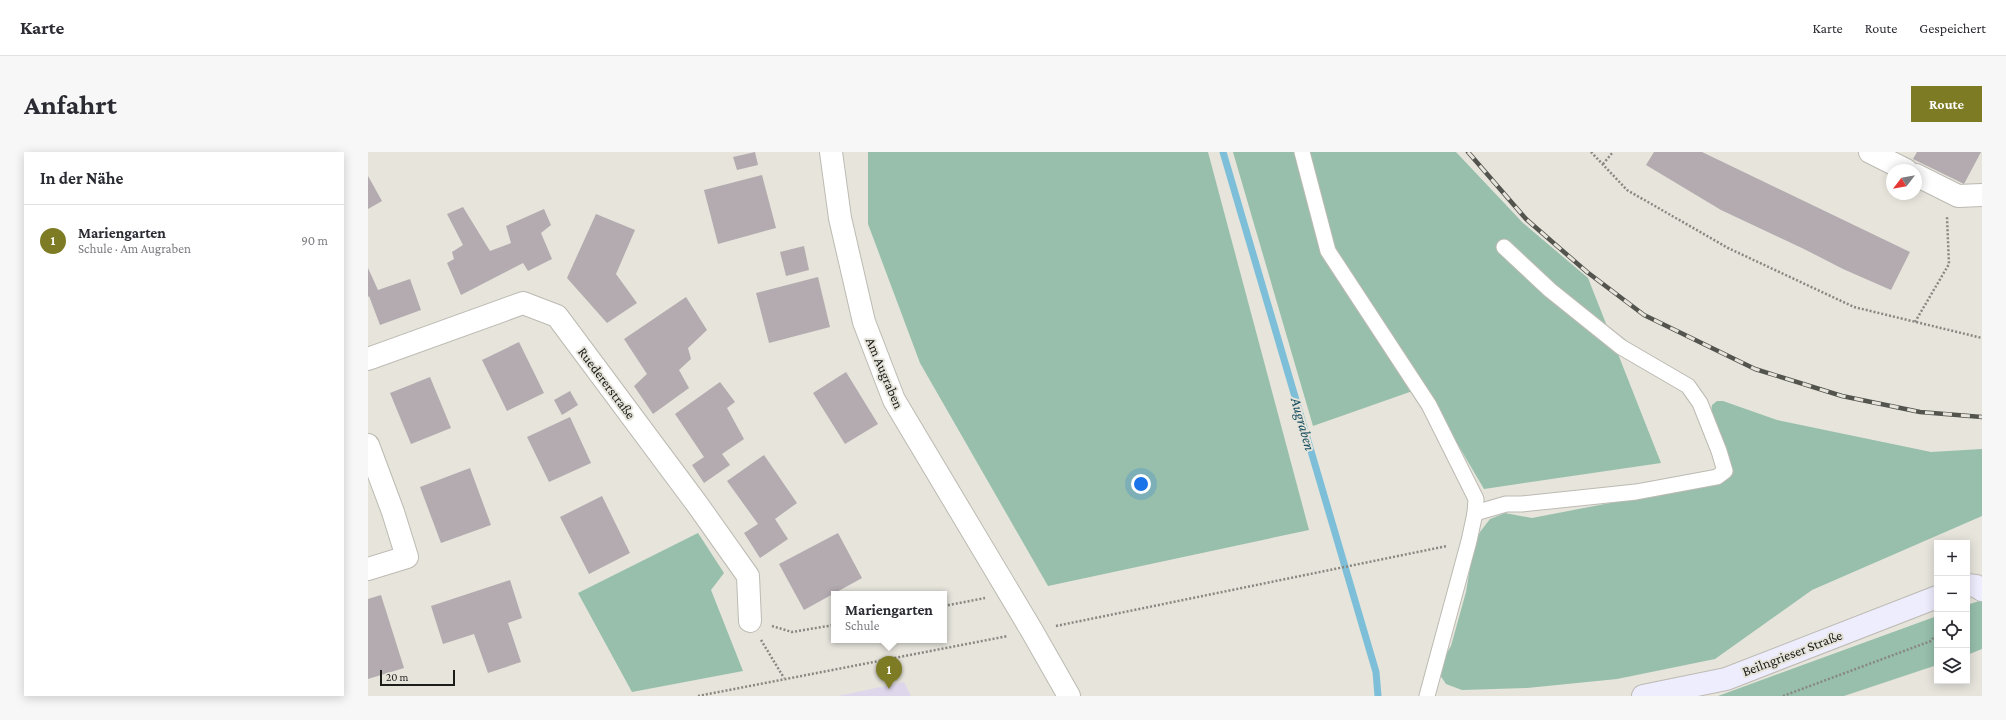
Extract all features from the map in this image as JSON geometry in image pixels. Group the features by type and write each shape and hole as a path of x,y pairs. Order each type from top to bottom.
{"main road":[{"path":"1970,585 1976,586 1982,590"},
{"name":"Beilngrieser Straße","path":"1643,696 1726,678 1934,598"}],"street":[{"name":"Am Augraben","path":"831,152 840,218 864,322 894,400 1023,633 1069,696"},
{"path":"1870,152 1894,164"},
{"path":"1922,178 1958,196 1982,195"},
{"name":"Ruedererstraße","path":"368,359 523,303 556,316 697,504 748,576 750,621"},
{"path":"368,445 393,512 407,556 368,569"}],"lane":[{"path":"1302,152 1328,251 1429,405 1476,499 1475,513 1469,541 1427,696"},
{"path":"1475,513 1506,504 1522,504 1636,492 1717,478 1725,471 1719,451 1700,403 1688,386 1621,347 1550,290 1504,247"}],"path":[{"path":"1591,152 1627,190 1728,248 1854,307 1982,338"},
{"path":"1603,164 1613,152"},
{"path":"1915,322 1949,264 1946,214 1958,196"},
{"path":"698,696 784,678 1023,633 1469,541"},
{"path":"947,605 991,597"},
{"path":"750,621 784,678"},
{"path":"750,621 792,632 831,626"},
{"path":"1783,696 1932,641 1934,638"}],"shaded area":[{"path":"904,682 911,696 838,696"}],"green space":[{"path":"868,152 1208,152 1309,530 1048,586 920,363 868,224"},
{"path":"1233,152 1456,152 1523,223 1588,278 1661,463 1484,489 1424,387 1313,426"},
{"path":"1717,401 1723,401 1777,420 1931,452 1982,449 1982,516 1812,590 1715,659 1617,679 1527,688 1462,690 1446,684 1440,675 1442,661 1451,646 1466,592 1473,549 1480,532 1490,519 1505,513 1532,518 1724,481 1711,412 1712,405"},
{"path":"698,533 724,573 711,590 743,671 632,692 578,593"},
{"path":"1982,600 1982,649 1970,654 1970,612 1970,604"},
{"path":"1934,617 1934,666 1844,696 1718,696"}],"building":[{"path":"755,152 758,165 737,170 733,157"},
{"path":"1654,152 1702,152 1910,252 1891,290 1843,269 1721,210 1646,165"},
{"path":"1917,152 1981,152 1964,184 1913,159"},
{"path":"762,175 776,228 718,244 704,190"},
{"path":"368,176 382,201 368,209"},
{"path":"463,207 490,251 511,243 506,226 544,209 551,225 541,233 552,259 528,271 523,263 461,295 447,263 454,259 452,252 463,245 447,214"},
{"path":"596,214 635,230 616,274 637,303 607,323 567,278"},
{"path":"804,246 809,270 786,276 780,252"},
{"path":"368,268 378,290 410,279 421,310 380,325 369,296 368,297"},
{"path":"818,277 830,327 769,343 756,293"},
{"path":"686,297 707,330 688,348 691,359 679,370 689,388 653,414 634,386 647,374 624,339"},
{"path":"519,342 544,393 507,411 482,360"},
{"path":"846,372 878,424 845,444 813,393"},
{"path":"430,377 451,428 411,444 390,393"},
{"path":"720,382 735,402 727,408 744,439 722,454 730,465 704,483 692,465 704,457 675,414"},
{"path":"570,391 578,405 562,415 554,400"},
{"path":"570,417 591,463 549,482 527,437"},
{"path":"764,455 797,503 775,519 788,539 760,558 744,533 758,524 727,481"},
{"path":"470,468 491,525 441,543 420,487"},
{"path":"602,496 630,553 589,574 560,517"},
{"path":"838,533 862,578 838,591 831,591 831,595 804,610 779,564"},
{"path":"510,580 522,618 508,623 521,662 488,673 474,634 443,644 431,606"},
{"path":"381,595 404,668 368,679 368,599"}],"waterway":[{"name":"Augraben","path":"1223,152 1376,672 1378,696"}],"railway":[{"path":"1468,152 1526,219 1587,272 1644,315 1755,369 1842,396 1920,412 1982,417"}],"place":[{"name":"Mariengarten","path":"889,689"}]}
